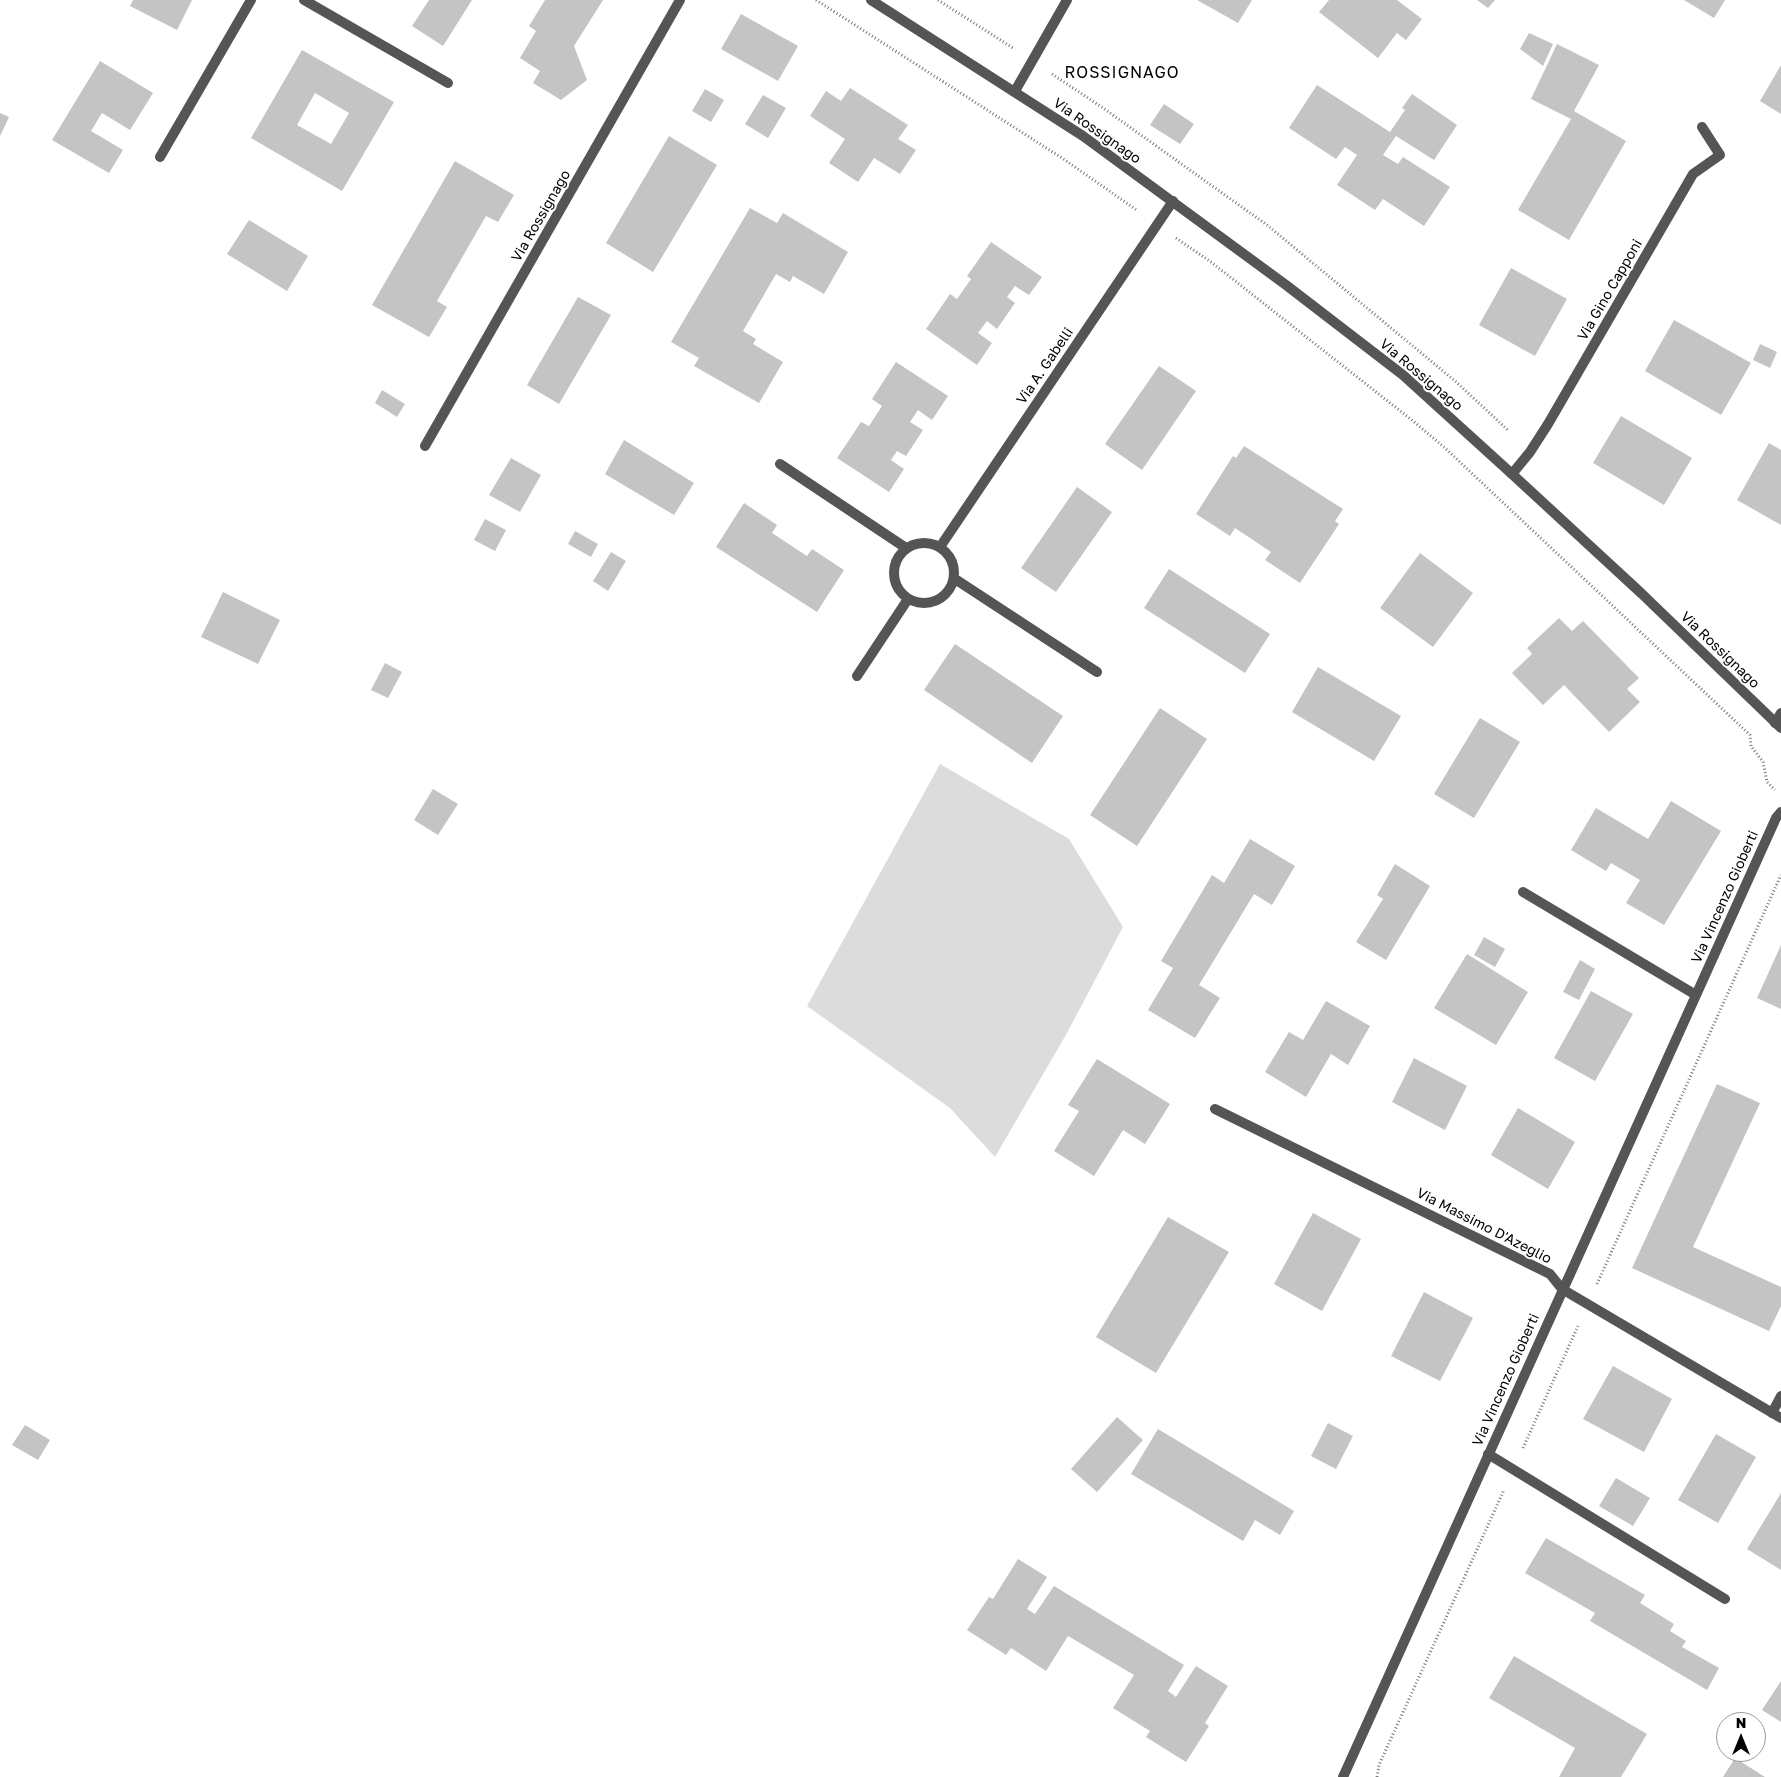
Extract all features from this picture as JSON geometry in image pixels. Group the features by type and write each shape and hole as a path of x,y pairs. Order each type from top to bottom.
{"street":[{"path":"160,157 251,0"},
{"path":"304,0 448,83"},
{"name":"Via Rossignago","path":"425,446 680,0"},
{"name":"Via Rossignago","path":"871,0 1015,91 1082,136 1286,285 1403,375 1648,600 1778,726"},
{"path":"1015,91 1066,0"},
{"name":"Via Gino Capponi","path":"1512,474 1530,452 1548,424 1693,174 1720,155 1702,126"},
{"name":"Via A. Gabelli","path":"940,547 1173,201"},
{"path":"780,464 906,548"},
{"path":"917,543 929,543 940,547 949,555 954,566 954,578 950,589 942,598 931,603 919,604 908,599 899,591 894,580 894,568 898,557 906,548 917,543"},
{"path":"954,578 1097,672"},
{"path":"857,676 908,599"},
{"name":"Via Rossignago","path":"1778,726 1781,713"},
{"name":"Via Vincenzo Gioberti","path":"1343,1777 1562,1289 1776,818 1781,812"},
{"path":"1523,892 1696,995"},
{"name":"Via Massimo D'Azeglio","path":"1215,1109 1550,1274 1562,1289 1781,1418"},
{"path":"1772,1413 1781,1396"},
{"path":"1488,1454 1725,1599"}],"path":[{"path":"816,0 1065,160 1133,208"},
{"path":"938,0 1103,108 1267,225 1455,381 1509,431"},
{"path":"1176,238 1218,268 1445,448 1750,735 1751,746 1763,762 1767,782"}],"shaded area":[{"path":"940,764 1069,839 1123,927 1067,1033 995,1157 950,1108 807,1006"}],"building":[{"path":"133,0 192,0 177,30 130,6"},
{"path":"429,0 472,0 443,46 412,26"},
{"path":"545,0 603,0 574,46 587,80 561,100 533,83 540,71 520,58 536,31 529,26"},
{"path":"1197,0 1252,0 1238,23"},
{"path":"1329,0 1397,0 1422,19 1406,40 1397,33 1378,58 1319,12"},
{"path":"1477,0 1495,0 1488,8"},
{"path":"1684,0 1725,0 1714,18"},
{"path":"741,14 798,46 778,81 721,49"},
{"path":"1529,33 1553,44 1543,66 1520,49"},
{"path":"1557,44 1599,65 1574,111 1626,141 1569,240 1518,210 1571,119 1531,99"},
{"path":"302,50 394,102 342,191 251,138","holes":["315,93 349,113 331,144 297,125"]},
{"path":"100,61 153,93 130,130 102,113 91,131 123,150 109,173 52,140"},
{"path":"1781,65 1781,114 1760,101"},
{"path":"1317,85 1390,132 1405,110 1402,108 1412,94 1457,125 1434,160 1396,136 1383,155 1398,164 1403,157 1450,187 1424,226 1383,199 1375,210 1337,185 1357,155 1345,147 1336,159 1289,128"},
{"path":"850,88 908,125 898,139 916,150 900,174 874,158 858,182 829,163 845,139 810,116 826,91 841,101"},
{"path":"705,89 724,100 711,122 692,111"},
{"path":"763,95 786,108 768,138 745,124"},
{"path":"1164,104 1194,124 1180,144 1150,125"},
{"path":"0,113 9,117 0,136"},
{"path":"669,136 717,165 653,272 606,243"},
{"path":"455,161 514,195 498,222 486,216 437,301 447,307 429,337 372,305"},
{"path":"750,208 777,223 783,213 848,252 824,294 793,276 790,282 776,274 743,331 756,339 753,344 783,362 759,403 694,366 699,358 671,342"},
{"path":"249,220 308,256 287,291 227,254"},
{"path":"991,242 1042,277 1029,295 1015,286 1007,297 1015,303 997,329 987,321 978,333 992,343 977,365 926,329 950,294 957,299 971,279 967,276"},
{"path":"1511,268 1567,299 1535,356 1479,325"},
{"path":"578,297 611,315 559,404 527,385"},
{"path":"1674,320 1751,363 1721,415 1645,371"},
{"path":"1760,344 1777,352 1770,368 1753,360"},
{"path":"896,362 948,396 932,420 918,410 910,422 923,430 906,456 897,451 891,460 904,469 889,492 837,458 861,422 869,426 882,406 872,399"},
{"path":"1159,366 1196,391 1142,470 1105,444"},
{"path":"382,390 405,404 397,417 375,403"},
{"path":"1621,416 1692,458 1664,505 1593,463"},
{"path":"624,440 694,483 674,515 605,474"},
{"path":"1769,443 1781,450 1781,525 1737,500"},
{"path":"1244,446 1343,509 1335,521 1339,524 1300,583 1265,560 1271,552 1235,528 1230,536 1196,514 1233,456 1236,458"},
{"path":"511,458 541,475 520,512 489,495"},
{"path":"1077,487 1112,512 1056,592 1021,568"},
{"path":"744,503 777,525 772,533 807,556 812,549 844,570 817,612 716,547"},
{"path":"485,519 506,530 495,551 474,540"},
{"path":"575,531 598,544 591,557 568,544"},
{"path":"611,552 626,561 608,591 593,581"},
{"path":"1420,553 1473,593 1433,647 1380,608"},
{"path":"1169,569 1270,634 1245,673 1144,608"},
{"path":"223,592 280,620 258,664 201,637"},
{"path":"1559,618 1572,631 1583,621 1639,678 1627,689 1640,702 1609,732 1564,685 1543,705 1512,673 1532,654 1527,648"},
{"path":"955,644 1063,716 1032,763 924,690"},
{"path":"385,663 402,672 388,698 371,690"},
{"path":"1318,667 1401,716 1374,761 1292,712"},
{"path":"1160,708 1207,739 1137,846 1090,815"},
{"path":"1480,718 1520,742 1474,818 1434,794"},
{"path":"433,789 458,804 438,835 414,820"},
{"path":"1671,801 1721,831 1664,925 1626,903 1640,880 1611,863 1606,871 1571,850 1596,808 1648,839"},
{"path":"1250,839 1295,866 1272,905 1254,894 1199,985 1220,998 1195,1038 1148,1010 1173,968 1161,961 1212,875 1224,883"},
{"path":"1395,864 1430,886 1386,960 1356,942 1383,899 1377,895"},
{"path":"1484,937 1505,949 1495,967 1474,955"},
{"path":"1781,945 1781,1009 1757,998"},
{"path":"1467,954 1528,992 1496,1045 1434,1008"},
{"path":"1580,960 1595,969 1579,1000 1563,992"},
{"path":"1591,991 1633,1014 1595,1081 1554,1058"},
{"path":"1326,1001 1370,1026 1348,1065 1331,1054 1306,1097 1265,1072 1289,1032 1303,1040"},
{"path":"1414,1058 1467,1086 1445,1130 1392,1102"},
{"path":"1097,1059 1170,1104 1145,1144 1123,1130 1094,1176 1054,1151 1079,1111 1068,1105"},
{"path":"1717,1084 1760,1103 1693,1247 1781,1287 1781,1306 1769,1331 1632,1268"},
{"path":"1518,1108 1575,1142 1548,1189 1491,1155"},
{"path":"1313,1213 1361,1239 1322,1311 1274,1284"},
{"path":"1168,1217 1229,1252 1156,1373 1096,1337"},
{"path":"1424,1292 1473,1318 1440,1381 1391,1356"},
{"path":"1613,1366 1672,1399 1644,1452 1583,1419"},
{"path":"1117,1417 1143,1440 1097,1492 1071,1469"},
{"path":"1328,1423 1353,1436 1336,1469 1311,1456"},
{"path":"25,1425 50,1440 38,1460 12,1445"},
{"path":"1158,1429 1294,1511 1280,1535 1255,1520 1243,1541 1131,1474"},
{"path":"1716,1434 1756,1457 1718,1523 1678,1500"},
{"path":"1616,1478 1650,1498 1633,1526 1599,1506"},
{"path":"1781,1493 1781,1570 1747,1549"},
{"path":"1546,1538 1645,1595 1640,1603 1674,1624 1670,1631 1686,1641 1682,1647 1719,1668 1707,1690 1590,1621 1595,1613 1525,1573"},
{"path":"1018,1559 1047,1577 1027,1609 1035,1614 1054,1586 1184,1665 1168,1691 1176,1697 1196,1666 1228,1686 1205,1723 1209,1726 1186,1762 1146,1737 1150,1731 1113,1708 1134,1675 1068,1636 1046,1671 1011,1648 1006,1655 967,1630 989,1597 993,1599"},
{"path":"1514,1656 1647,1734 1621,1777 1559,1777 1575,1748 1489,1698"},
{"path":"1781,1681 1781,1722 1762,1710"},
{"path":"1732,1762 1741,1762 1765,1777 1723,1777"}],"district":[{"name":"ROSSIGNAGO","path":"1122,73"}]}
